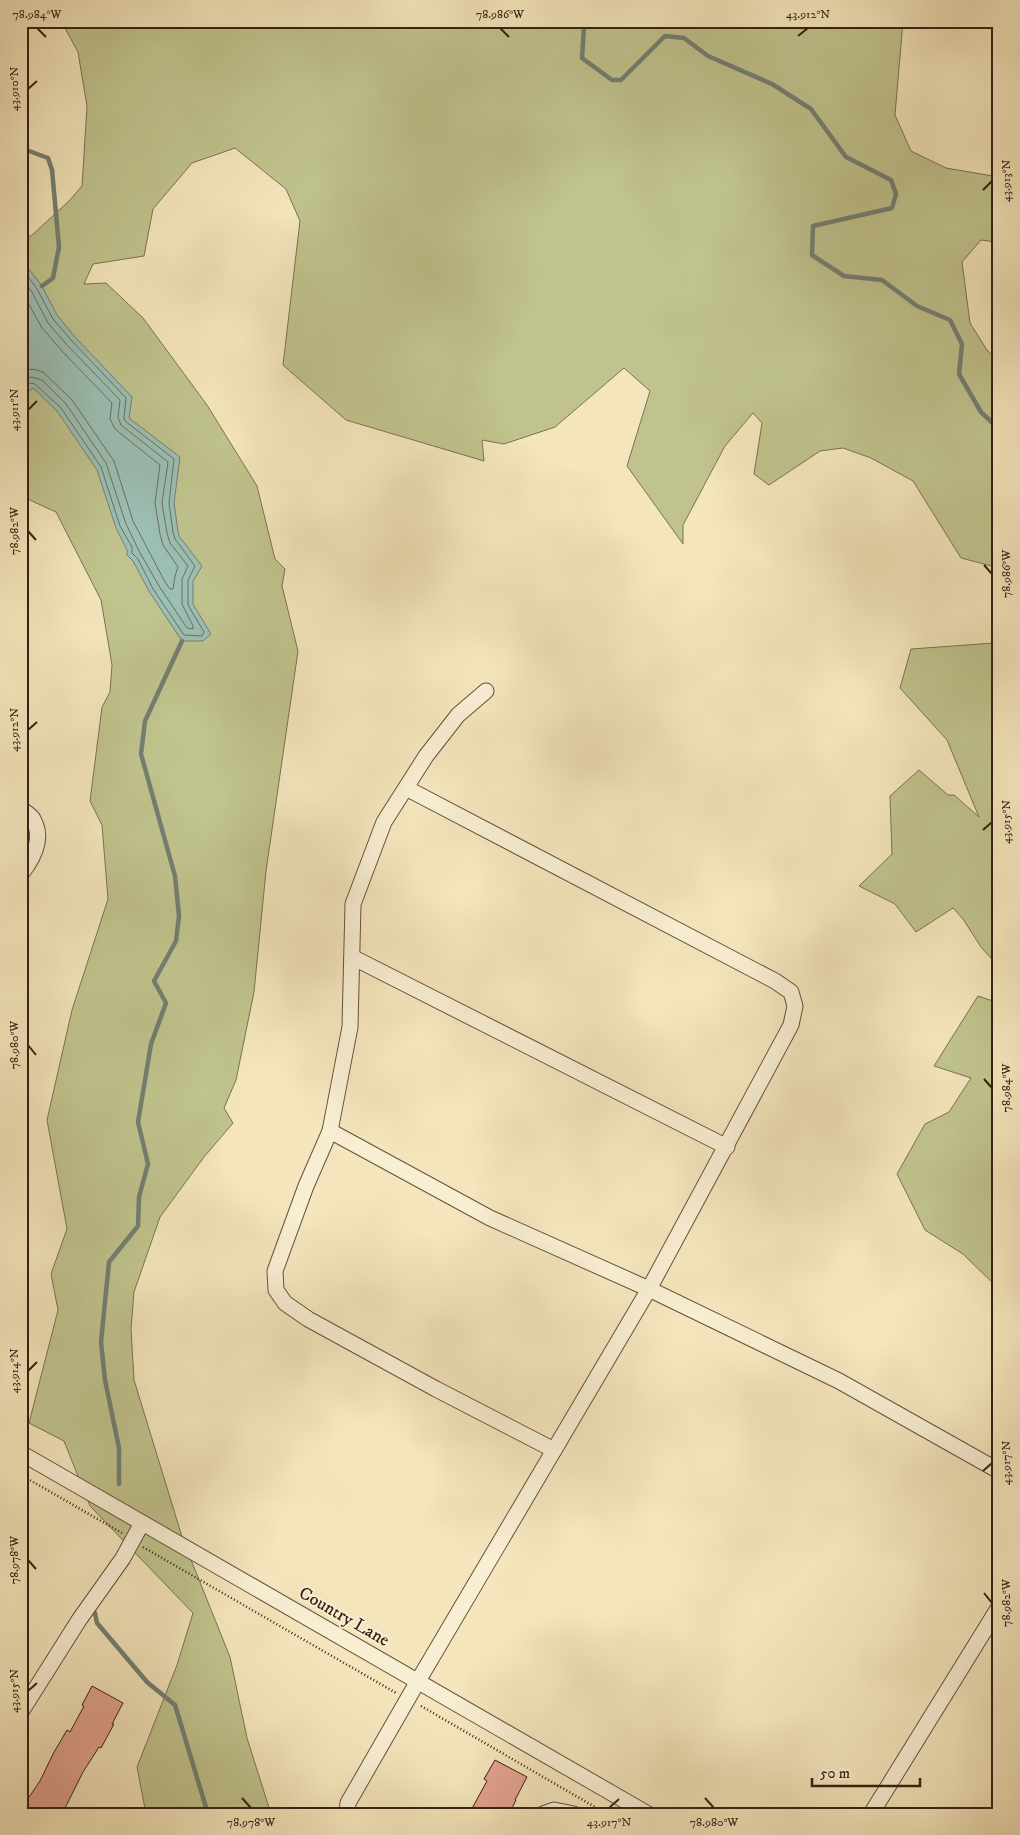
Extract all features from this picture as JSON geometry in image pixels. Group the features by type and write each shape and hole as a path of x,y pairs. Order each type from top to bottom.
{"street":[{"path":"486,691 458,715 426,756 384,822 353,904 350,1027 330,1131 306,1186 276,1271 276,1290 286,1303 308,1319 436,1389 554,1450"},
{"path":"347,1814 348,1803 418,1681 649,1290 791,1026 795,1006 791,992 775,980 406,788"},
{"path":"21,809 33,818 39,835 31,862 21,874"},
{"path":"352,957 727,1147"},
{"path":"330,1131 490,1218 649,1290 839,1381 999,1471"},
{"name":"Country Lane","path":"21,1453 648,1814"},
{"path":"21,1712 79,1620 123,1558 142,1523"},
{"path":"871,1814 999,1608"},
{"path":"543,1814 554,1810 574,1814"}],"path":[{"path":"21,1475 116,1530"},
{"path":"147,1549 393,1691"},
{"path":"418,1705 607,1814"}],"green space":[{"path":"61,21 903,21 895,115 911,151 946,168 999,177 999,245 981,240 962,262 970,323 987,350 999,362 999,568 961,558 913,481 871,458 843,448 820,451 769,485 754,474 762,423 753,413 725,446 683,525 683,544 627,466 650,391 624,368 555,427 504,444 482,440 484,461 346,420 283,365 300,221 286,189 235,148 192,163 153,209 144,256 93,264 84,284 106,283 143,318 207,405 257,486 275,559 285,569 282,586 298,651 266,871 254,992 236,1080 224,1108 233,1123 204,1157 160,1217 134,1292 131,1329 134,1380 183,1540 230,1657 247,1738 271,1814 146,1814 137,1767 177,1665 193,1613 90,1506 64,1441 29,1423 58,1310 51,1274 67,1229 47,1120 72,1010 108,899 102,825 90,801 102,707 110,692 112,665 101,600 56,512 21,496 21,237 31,236 69,201 82,186 87,106 78,52"},
{"path":"994,643 999,646 999,967 981,947 963,919 953,908 916,932 895,904 859,886 892,854 890,796 919,770 948,795 954,795 979,817 947,740 900,688 911,649"},
{"path":"978,996 999,1003 999,1289 963,1254 925,1230 897,1174 925,1124 949,1112 971,1078 934,1066"}],"water":[{"path":"21,262 25,264 42,286 57,315 75,337 132,397 129,418 180,457 174,503 179,536 202,566 193,581 193,604 211,634 203,641 182,641 149,591 133,561 127,555 127,550 116,528 97,470 57,411 33,388 21,397"}],"building":[{"path":"92,1686 123,1703 101,1748 99,1747 83,1772 62,1814 21,1814 21,1809 40,1781 67,1730 70,1732"},
{"path":"495,1760 527,1777 516,1800 509,1814 469,1814 487,1781 484,1779"}],"waterway":[{"path":"587,21 584,27 582,58 612,80 621,80 665,36 684,38 708,56 772,84 811,109 846,157 891,180 896,194 892,208 813,226 812,255 844,276 882,280 917,306 950,320 962,344 959,374 981,412 999,429"},
{"path":"21,148 48,158 52,170 59,247 53,278 42,286"},
{"path":"119,1484 119,1448 105,1380 101,1342 109,1262 138,1226 139,1197 148,1164 138,1122 151,1044 166,1003 154,981 176,941 179,916 175,876 141,754 145,721 182,641"},
{"path":"95,1613 97,1623 147,1682 175,1705 208,1814"}]}
